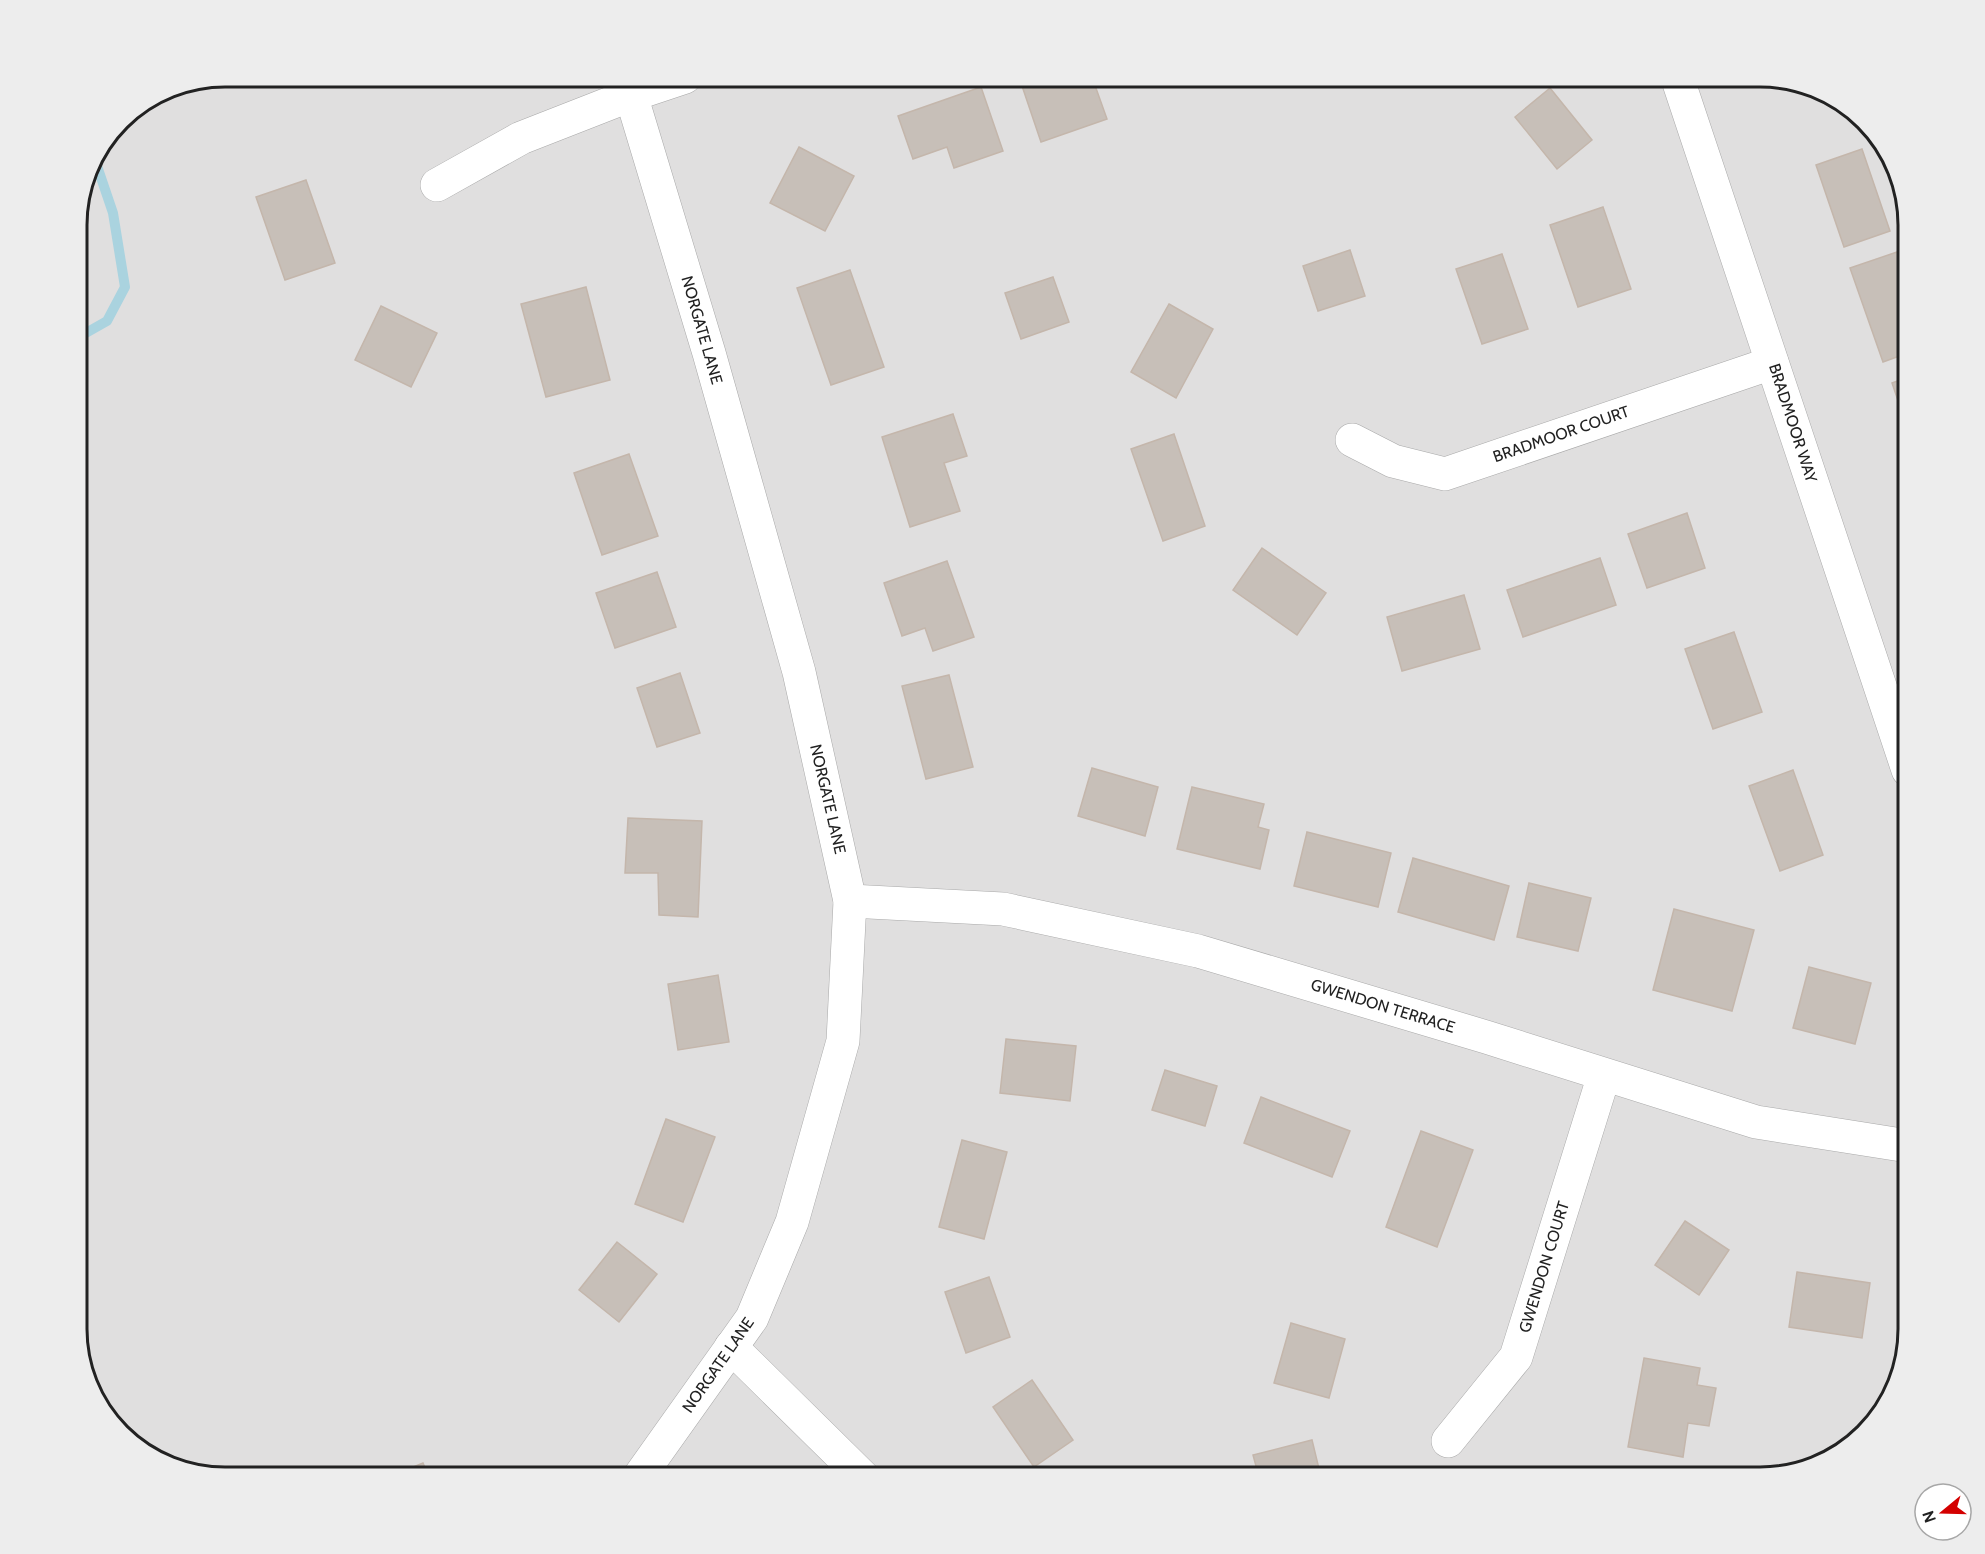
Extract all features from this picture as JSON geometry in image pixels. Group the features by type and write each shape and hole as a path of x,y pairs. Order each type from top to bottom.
{"street":[{"path":"437,185 521,138 654,87"},
{"name":"BRADMOOR WAY","path":"1681,87 1898,740"},
{"name":"NORGATE LANE","path":"631,95 709,353 799,672 850,901 843,1041 792,1222 753,1318 647,1467"},
{"name":"BRADMOOR COURT","path":"1352,440 1393,461 1445,474 1772,363"},
{"name":"GWENDON TERRACE","path":"850,901 1003,909 1198,951 1486,1037 1756,1122 1898,1144"},
{"name":"GWENDON COURT","path":"1448,1441 1516,1357 1604,1075"},
{"path":"731,1347 852,1467"}],"shaded area":[{"path":"216,87 1760,87 1778,88 1804,94 1829,105 1858,127 1880,156 1891,181 1897,207 1898,225 1898,1329 1897,1347 1891,1373 1880,1398 1858,1427 1837,1444 1821,1453 1796,1462 1760,1467 225,1467 207,1466 181,1460 148,1444 134,1433 105,1398 92,1365 87,1338 87,216 92,189 105,156 127,127 156,105 189,92"}],"building":[{"path":"981,87 1003,151 954,168 947,147 913,159 898,116"},
{"path":"1022,87 1096,87 1107,119 1041,142"},
{"path":"1550,88 1592,140 1557,169 1515,117"},
{"path":"799,147 854,176 825,231 770,203"},
{"path":"1862,149 1890,231 1844,247 1816,165"},
{"path":"306,180 335,263 285,280 256,197"},
{"path":"1603,207 1631,289 1578,307 1550,225"},
{"path":"1350,250 1365,296 1318,311 1303,266"},
{"path":"1897,252 1898,357 1883,362 1850,268"},
{"path":"1502,254 1528,329 1482,344 1456,269"},
{"path":"850,270 884,367 831,385 797,288"},
{"path":"1053,277 1069,322 1021,339 1005,293"},
{"path":"586,287 610,380 546,397 521,304"},
{"path":"1169,304 1213,329 1176,398 1131,372"},
{"path":"381,306 437,333 411,387 355,360"},
{"path":"1898,381 1898,401 1892,383"},
{"path":"953,414 967,456 944,463 960,511 910,527 882,437"},
{"path":"1174,434 1205,526 1163,541 1131,449"},
{"path":"629,454 658,536 602,555 574,473"},
{"path":"1687,513 1705,568 1647,588 1628,534"},
{"path":"1262,548 1326,593 1297,635 1233,590"},
{"path":"1600,558 1616,605 1523,637 1507,590"},
{"path":"947,561 974,637 933,651 925,628 902,636 884,583"},
{"path":"657,572 676,627 615,648 596,593"},
{"path":"1464,595 1480,649 1402,671 1387,617"},
{"path":"1734,632 1762,712 1713,729 1685,649"},
{"path":"680,673 700,733 657,747 637,688"},
{"path":"949,675 973,767 926,779 902,686"},
{"path":"1092,768 1158,787 1145,836 1078,816"},
{"path":"1793,770 1823,855 1780,871 1749,786"},
{"path":"1192,787 1264,804 1258,827 1269,830 1260,869 1177,849"},
{"path":"628,818 702,821 698,917 659,915 658,873 625,873"},
{"path":"1307,832 1391,853 1378,907 1294,886"},
{"path":"1413,858 1509,886 1494,940 1398,912"},
{"path":"1529,883 1591,898 1578,951 1517,937"},
{"path":"1674,909 1754,930 1732,1011 1653,990"},
{"path":"1809,967 1871,983 1855,1044 1793,1028"},
{"path":"718,975 729,1042 678,1050 668,984"},
{"path":"1006,1039 1076,1046 1070,1101 1000,1093"},
{"path":"1165,1070 1217,1086 1205,1126 1152,1110"},
{"path":"1261,1097 1350,1131 1332,1177 1244,1143"},
{"path":"666,1119 715,1137 683,1222 635,1204"},
{"path":"1421,1131 1473,1150 1437,1247 1386,1227"},
{"path":"962,1140 1007,1152 984,1239 939,1227"},
{"path":"1685,1221 1729,1250 1699,1295 1655,1265"},
{"path":"617,1242 657,1274 619,1322 579,1290"},
{"path":"1797,1272 1870,1283 1862,1338 1789,1327"},
{"path":"989,1277 1010,1337 966,1353 945,1292"},
{"path":"1291,1323 1345,1339 1329,1398 1274,1383"},
{"path":"1644,1358 1700,1368 1697,1385 1716,1388 1709,1426 1688,1423 1683,1457 1628,1447"},
{"path":"1032,1380 1073,1440 1034,1467 993,1407"},
{"path":"1312,1440 1319,1467 1256,1467 1253,1455"},
{"path":"423,1463 425,1467 413,1467"}],"waterway":[{"path":"87,332 107,321 125,287 113,213 99,171"}]}
